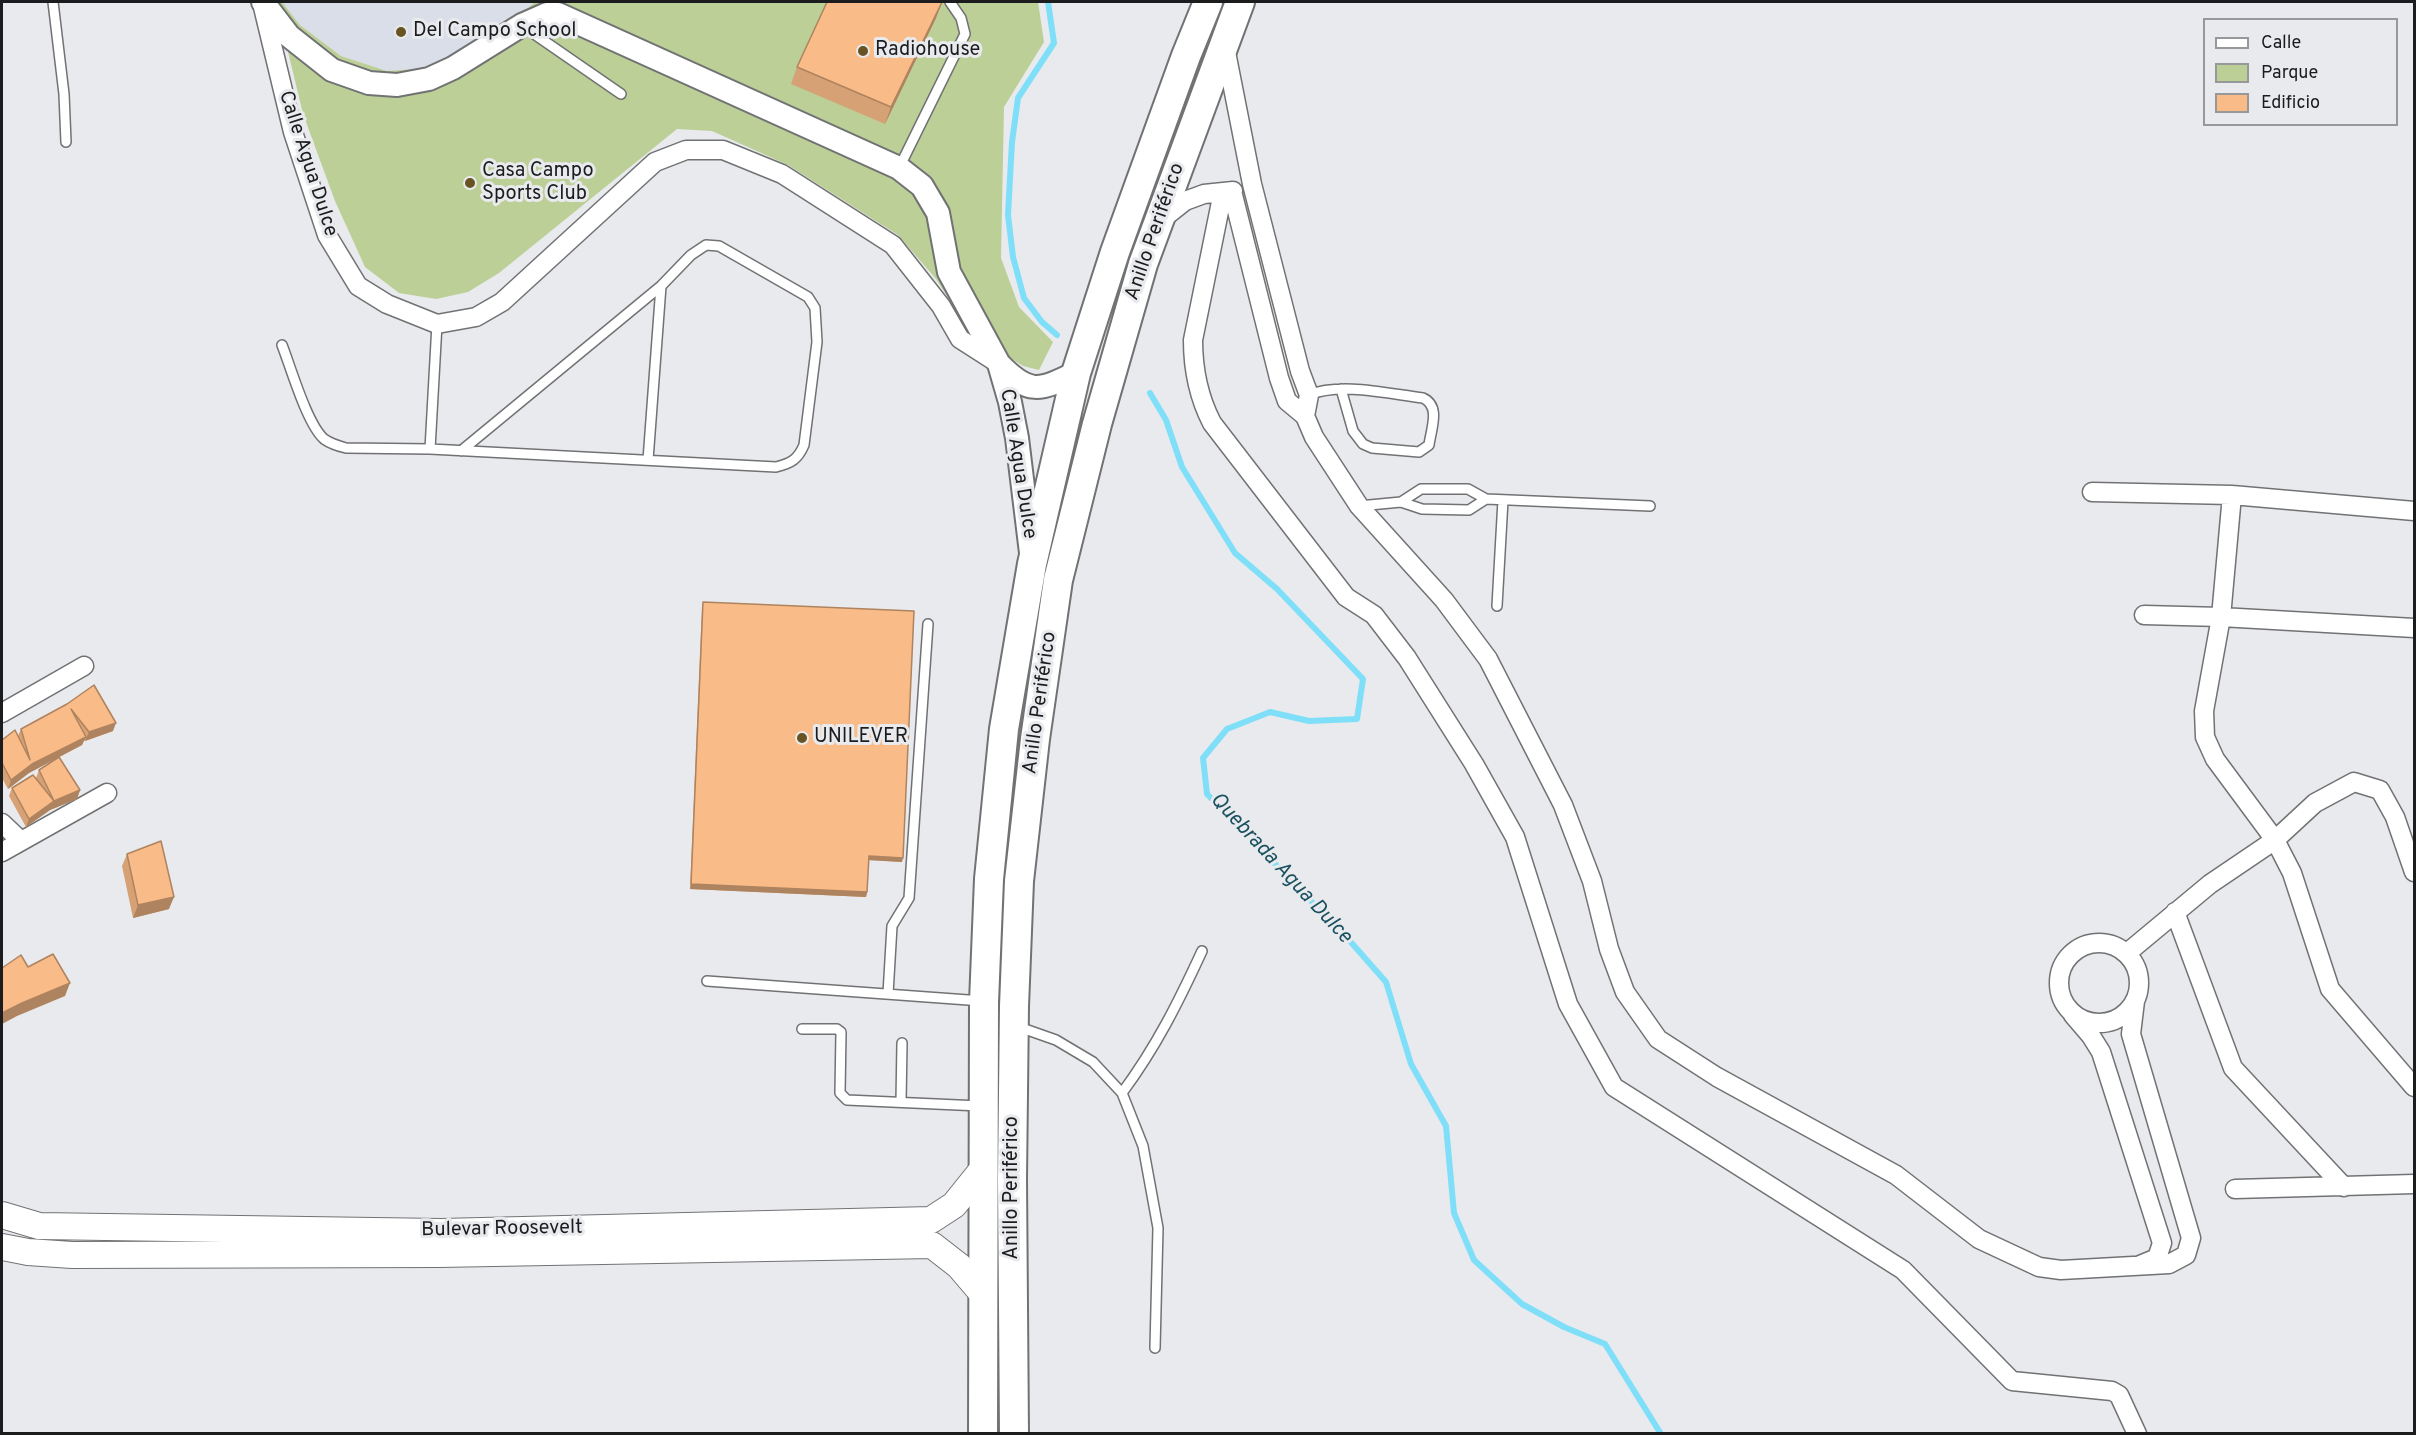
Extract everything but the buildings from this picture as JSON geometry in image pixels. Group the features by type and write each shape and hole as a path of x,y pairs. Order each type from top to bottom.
{"highway":[{"name":"Anillo Periférico","path":"983,1434 984,1002 989,879 1004,729 1032,564 1076,372 1115,252 1208,2"},
{"name":"Anillo Periférico","path":"1014,1434 1012,1179 1019,881 1035,739 1058,580 1097,424 1143,264 1240,2"}],"main road":[{"path":"982,1293 959,1266 932,1245 931,1220 954,1205 983,1169"},
{"name":"Bulevar Roosevelt","path":"2,1215 39,1226 441,1232 931,1220"},
{"name":"Bulevar Roosevelt","path":"2,1246 28,1252 72,1255 344,1255 932,1245"}],"street":[{"path":"262,2 289,36 332,70 369,83 397,85 429,79 453,68 522,25 547,14 558,14 899,168 922,186 938,213 949,272 999,364"},
{"name":"Calle Agua Dulce","path":"262,2 293,132 327,235 358,286 387,304 437,324 476,317 502,302 655,162 686,150 723,150 782,174 893,245 941,306 960,339 999,364 1014,380 1025,386 1038,387 1053,384 1076,372"},
{"path":"1224,43 1252,184 1300,371 1309,395 1305,416"},
{"path":"1158,222 1185,201 1204,194 1227,192 1252,184"},
{"path":"1227,192 1287,401 1305,416 1314,437 1359,506 1444,600 1488,659 1563,805 1592,881 1609,949 1625,992 1658,1039 1717,1077 1896,1175 1979,1239 2039,1267 2061,1270 2139,1266 2169,1264 2186,1255 2191,1238 2131,1034 2135,1001 2140,985 2139,973 2127,953 2116,946 2104,942 2091,943 2079,948 2069,956 2061,967 2059,993 2064,1005 2091,1036 2101,1052 2162,1243 2157,1258 2139,1266"},
{"path":"1227,192 1193,340 1193,360 1201,402 1212,423 1346,597 1374,615 1407,658 1474,764 1515,837 1568,1004 1614,1087 1903,1270 2012,1381 2112,1391 2119,1395 2136,1434"},
{"name":"Calle Agua Dulce","path":"999,364 1017,438 1032,564"},
{"path":"2092,492 2232,495 2415,511"},
{"path":"2232,495 2221,617 2204,711 2205,737 2215,759 2275,840 2292,873 2330,988 2415,1087"},
{"path":"2144,615 2415,628"},
{"path":"2,713 84,666"},
{"path":"2127,953 2175,912 2275,840 2315,803 2354,782 2380,790 2395,817 2415,872"},
{"path":"2,852 107,793"},
{"path":"2,823 21,841"},
{"path":"2175,912 2233,1068 2344,1187"},
{"path":"2073,1015 2090,1023 2110,1022 2122,1017 2135,1001"},
{"path":"2235,1189 2415,1184"}],"lane":[{"path":"53,2 64,94 66,142"},
{"path":"899,168 964,34 961,18 950,2"},
{"path":"522,25 621,94"},
{"path":"282,345 314,426 329,442 346,448 430,449 461,451 776,467 790,464 799,457 804,445 817,342 815,308 808,297 718,246 706,245 691,255 661,286 461,451"},
{"path":"648,460 661,286"},
{"path":"430,449 437,324"},
{"path":"1309,395 1318,391 1341,389 1424,398 1431,401 1434,407 1429,445 1419,452 1372,448 1363,444 1353,432 1341,389"},
{"path":"1401,502 1420,489 1468,489 1486,499 1650,506"},
{"path":"1359,506 1401,502 1422,509 1469,510 1486,499"},
{"path":"1497,606 1503,500"},
{"path":"888,994 892,926 909,898 928,624"},
{"path":"1122,1093 1149,1057 1202,951"},
{"path":"708,981 984,1002"},
{"path":"1014,1026 1056,1040 1093,1062 1122,1093 1143,1146 1158,1228 1155,1348"},
{"path":"802,1029 837,1029 840,1032 840,1093 847,1100 983,1106"},
{"path":"900,1102 902,1043"}],"shaded area":[{"name":"Del Campo School","path":"282,2 535,2 470,48 427,68 387,71 341,56 300,25"}],"green space":[{"name":"Casa Campo Sports Club","path":"276,2 282,2 300,25 341,56 387,71 427,68 470,48 535,2 1038,2 1044,42 1004,107 1001,258 1019,307 1053,342 1039,370 1023,366 971,333 936,279 898,235 788,165 712,131 677,129 499,273 468,292 436,299 399,293 365,267 335,201 303,114"}],"waterway":[{"name":"Quebrada Agua Dulce","path":"1048,2 1054,43 1018,98 1012,142 1008,215 1013,257 1024,298 1042,322 1057,335"},
{"name":"Quebrada Agua Dulce","path":"1150,393 1166,420 1182,467 1235,553 1277,589 1363,679 1357,719 1309,721 1270,712 1227,729 1203,758 1207,794 1349,940 1386,982 1411,1064 1446,1126 1454,1213 1474,1260 1522,1304 1564,1327 1605,1344 1661,1434"}],"place":[{"name":"Del Campo School","path":"401,32"},
{"name":"Radiohouse","path":"863,51"},
{"name":"Casa Campo Sports Club","path":"470,183"},
{"name":"UNILEVER","path":"802,738"}]}
